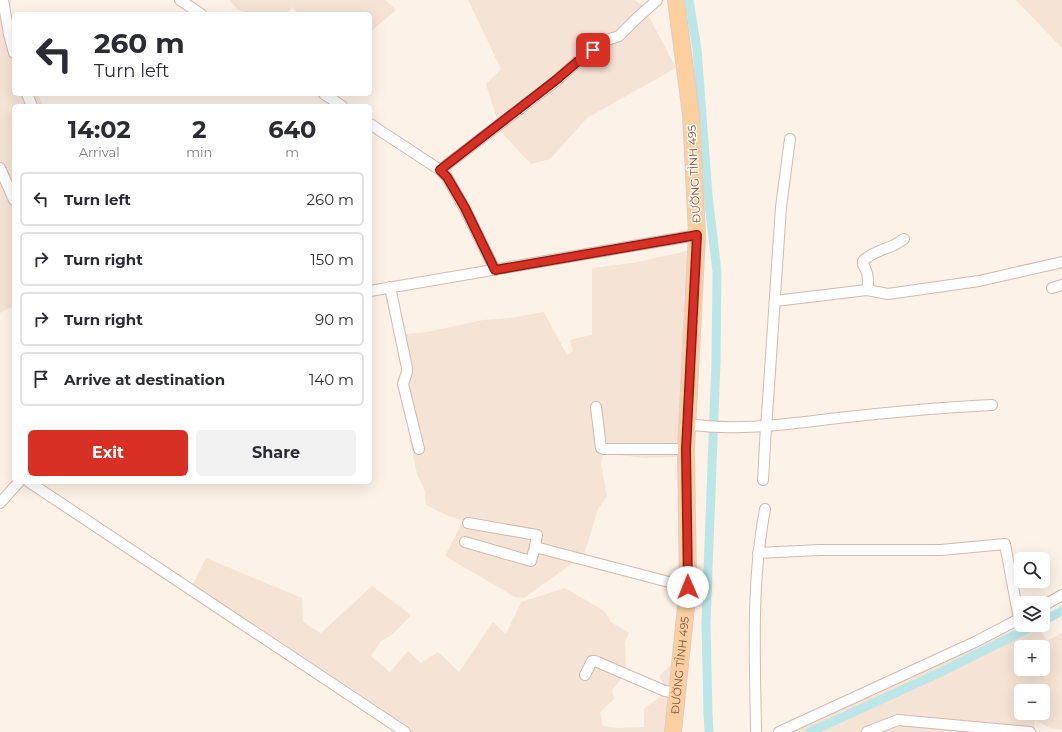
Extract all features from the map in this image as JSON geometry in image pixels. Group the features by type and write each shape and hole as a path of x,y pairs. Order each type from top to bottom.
{"main road":[{"name":"ĐƯỜNG TỈNH 495","path":"673,732 688,587 686,449 697,235 691,114 676,0"}],"street":[{"path":"3,0 12,45"},
{"path":"180,0 199,12"},
{"path":"440,170 577,62 582,60 604,41 619,36 657,0"},
{"path":"327,96 339,104"},
{"path":"372,125 440,170 447,177 465,208 495,270"},
{"path":"763,480 781,207 790,139"},
{"path":"0,168 12,195"},
{"path":"372,291 697,235"},
{"path":"867,290 868,286 866,271 862,265 863,261 866,257 904,239"},
{"path":"775,301 867,290 888,294 979,281 1062,262"},
{"path":"390,288 407,368 403,384 419,449"},
{"path":"687,424 726,428 766,426 886,413 992,405"},
{"path":"596,407 601,448 686,449"},
{"path":"0,503 17,484"},
{"path":"32,484 405,732"},
{"path":"756,732 755,625 758,554 765,508"},
{"path":"465,542 530,561 537,535 468,523"},
{"path":"758,554 820,550 942,550 1005,544 1014,596"},
{"path":"535,547 688,587"},
{"path":"1050,602 1062,595"},
{"path":"779,732 975,642 1014,620"},
{"path":"585,675 592,661 595,661 665,691 677,693"},
{"path":"867,732 898,720 1030,732"}],"shaded area":[{"path":"0,0 11,0 12,96 39,96 42,104 12,104 12,307 0,313"},
{"path":"229,0 385,0 396,10 372,30 372,12 296,12 292,7 288,12 245,12 238,10"},
{"path":"468,0 635,0 645,8 656,0 665,0 646,11 676,68 587,118 550,159 531,164 501,132 486,84 501,69"},
{"path":"1016,0 1062,0 1062,48"},
{"path":"693,157 692,456 645,458 603,453 601,464 607,496 598,509 584,555 524,598 515,597 445,556 463,521 426,505 425,491 417,474 410,440 410,428 405,418 397,382 404,372 402,343 406,334 427,332 483,320 510,318 544,312 567,355 573,351 570,341 572,339 592,335 592,268 633,263 691,250"},
{"path":"206,558 302,598 303,622 321,633 372,586 411,615 392,635 381,641 371,656 390,672 408,651 421,663 438,652 459,672 493,622 506,634 521,602 565,588 605,612 611,622 629,633 625,642 626,670 612,690 614,699 600,712 603,726 617,728 644,727 644,708 659,698 664,685 659,676 672,664 679,732 406,732 191,588"},
{"path":"1014,630 1014,632 1041,632 1046,640 1014,640 1014,676 1050,676 1049,640 1062,633 1062,730 1050,728 1035,720 1033,732 773,732"}],"waterway":[{"path":"689,0 697,49 708,195 717,272 716,361 706,623 709,732"},
{"path":"1050,617 1062,611"},
{"path":"810,732 939,673 1021,632"}],"route":[{"path":"593,50 440,170 447,177 465,208 495,270 697,235 686,449 688,587"}]}
